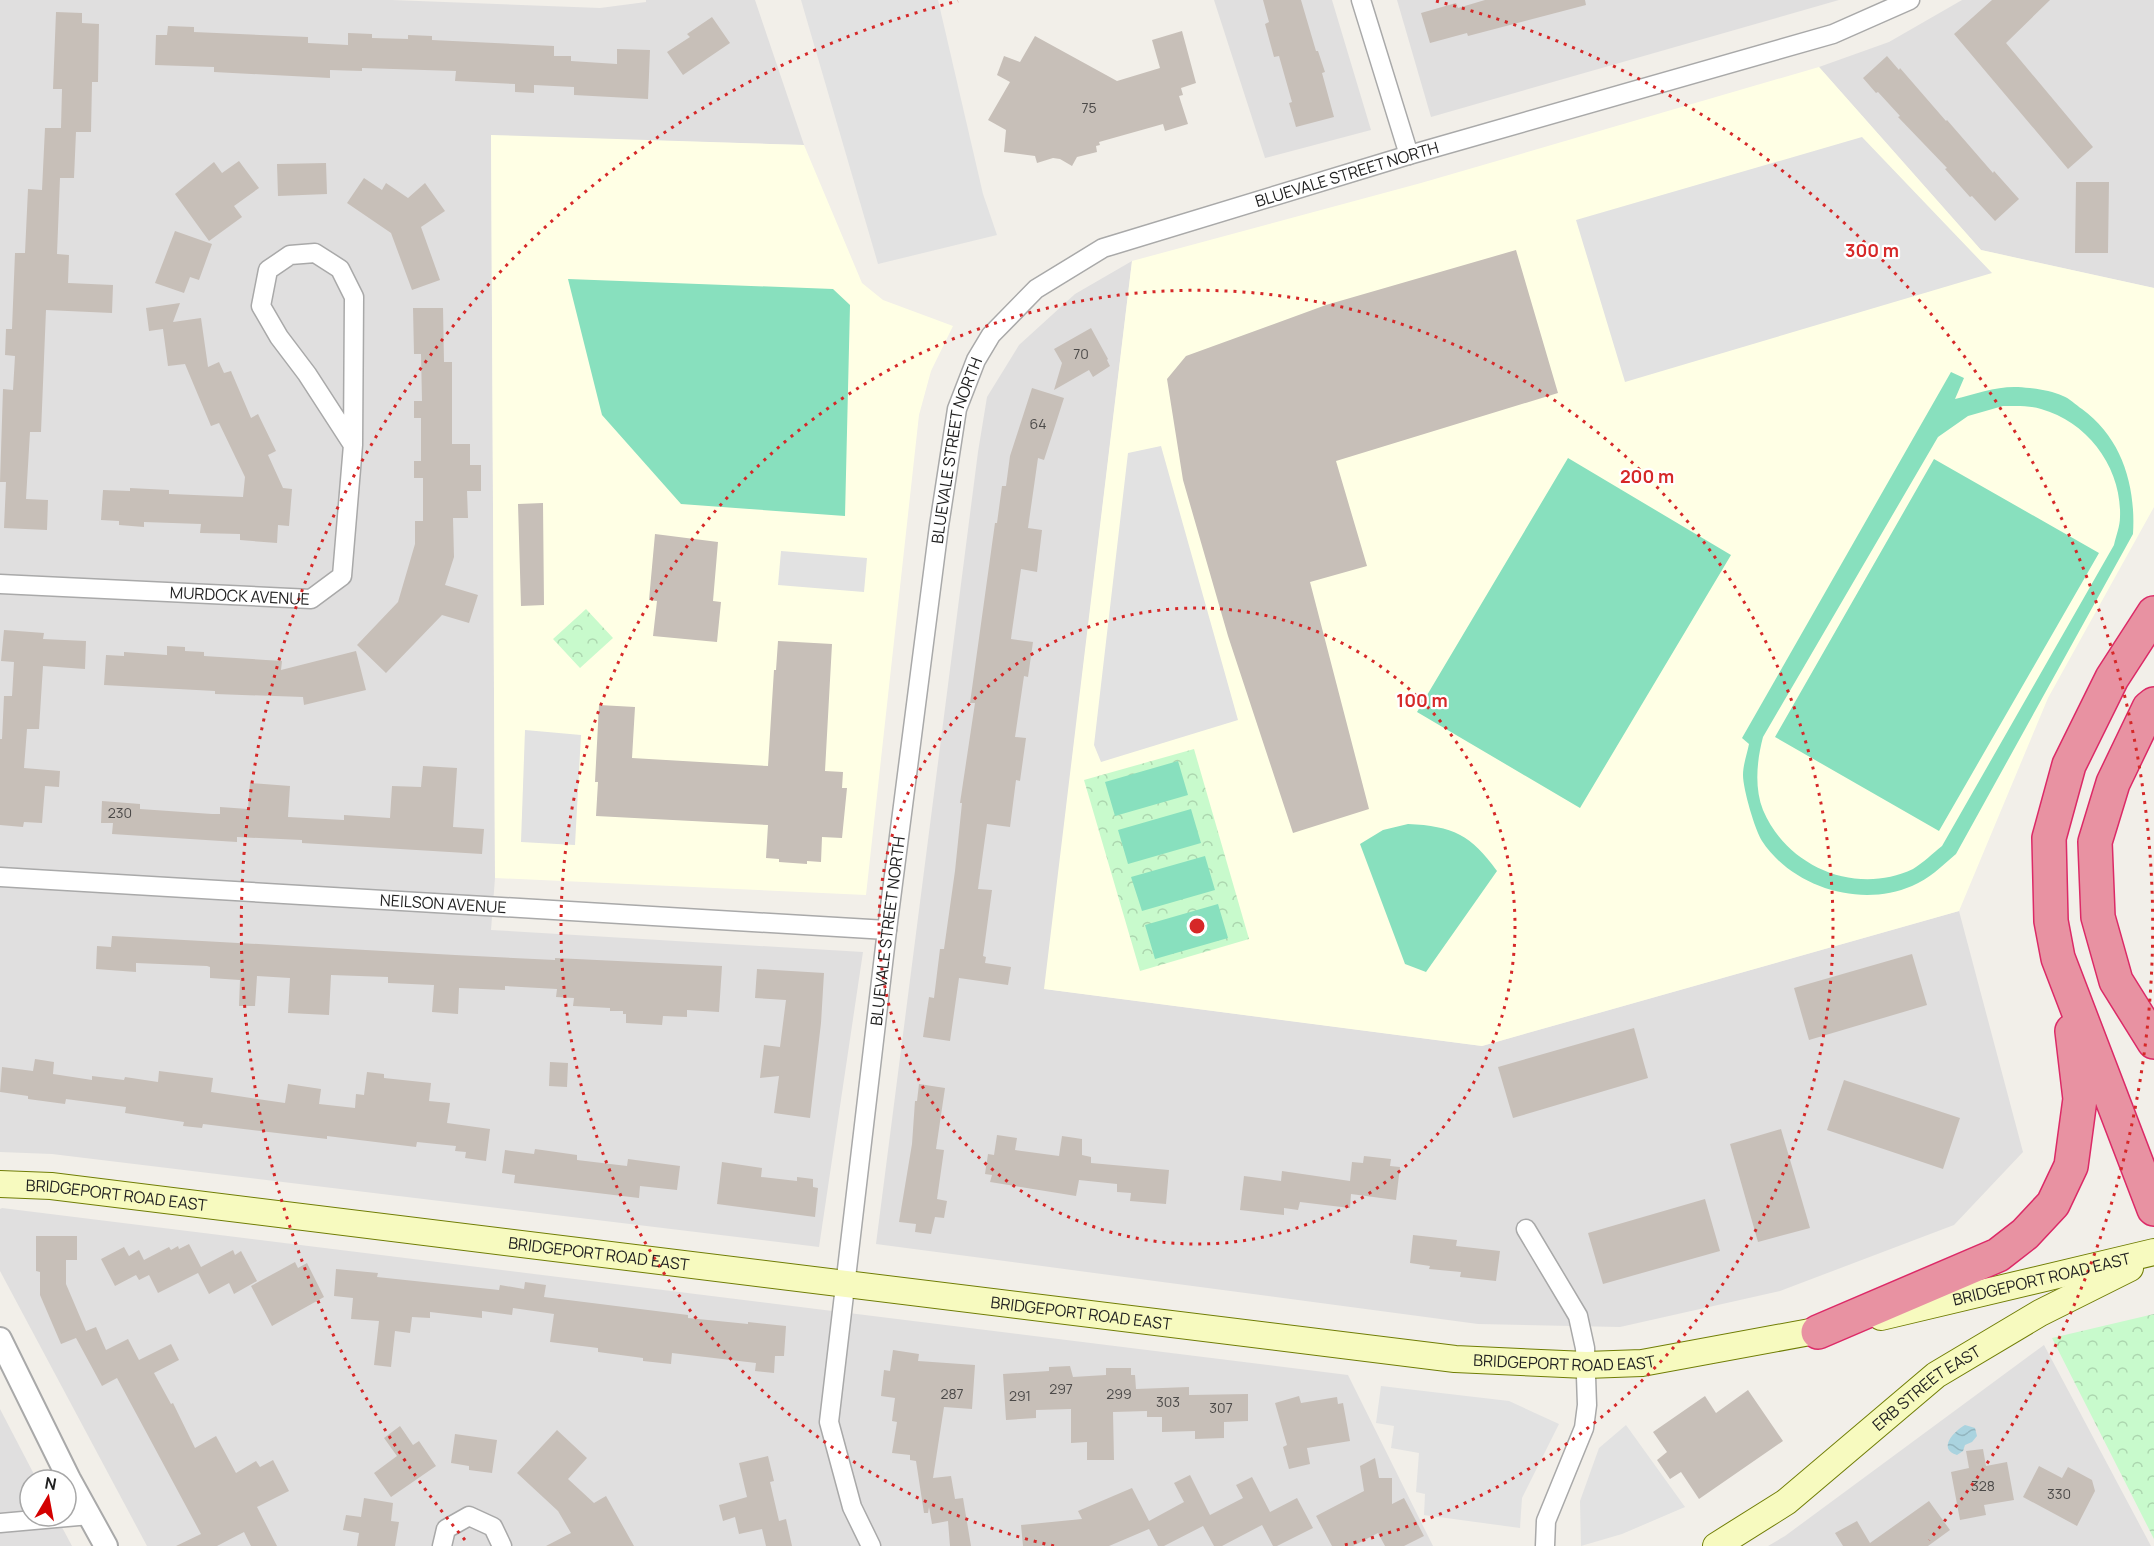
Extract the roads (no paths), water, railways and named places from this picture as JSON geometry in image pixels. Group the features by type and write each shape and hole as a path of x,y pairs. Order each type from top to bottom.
{"highway":[{"path":"2154,613 2112,678 2069,765 2049,838 2051,921 2058,958 2154,1209"},
{"path":"2154,704 2149,708 2113,783 2095,842 2097,917 2116,981 2154,1042"},
{"path":"1818,1332 1998,1255 2025,1234 2052,1204 2071,1166 2080,1099 2067,984"}],"main road":[{"name":"BRIDGEPORT ROAD EAST","path":"0,1184 51,1186 1455,1359 1586,1365 1642,1363 1818,1332 2154,1254"},
{"name":"ERB STREET EAST","path":"1716,1546 1786,1502 1936,1375 2040,1312 2154,1254"}],"street":[{"path":"1361,0 1409,155"},
{"name":"BLUEVALE STREET NORTH","path":"871,1546 852,1507 829,1422 887,930 939,526 957,409 976,360 991,335 1036,289 1103,248 1409,155 1833,34 1910,0"},
{"name":"MURDOCK AVENUE","path":"0,584 311,599 342,576 353,445 354,297 340,269 315,253 290,255 268,270 261,306 279,337 307,374 353,445"},
{"name":"NEILSON AVENUE","path":"0,877 887,930"},
{"path":"1526,1230 1578,1316 1585,1348 1587,1405 1584,1428 1546,1521 1545,1546"},
{"path":"0,1338 69,1479 106,1546"},
{"path":"0,1523 90,1515"},
{"path":"441,1546 446,1529 469,1516 492,1527 502,1546"}],"water":[{"path":"1965,1425 1975,1428 1977,1436 1957,1455 1948,1449 1949,1440"}]}
